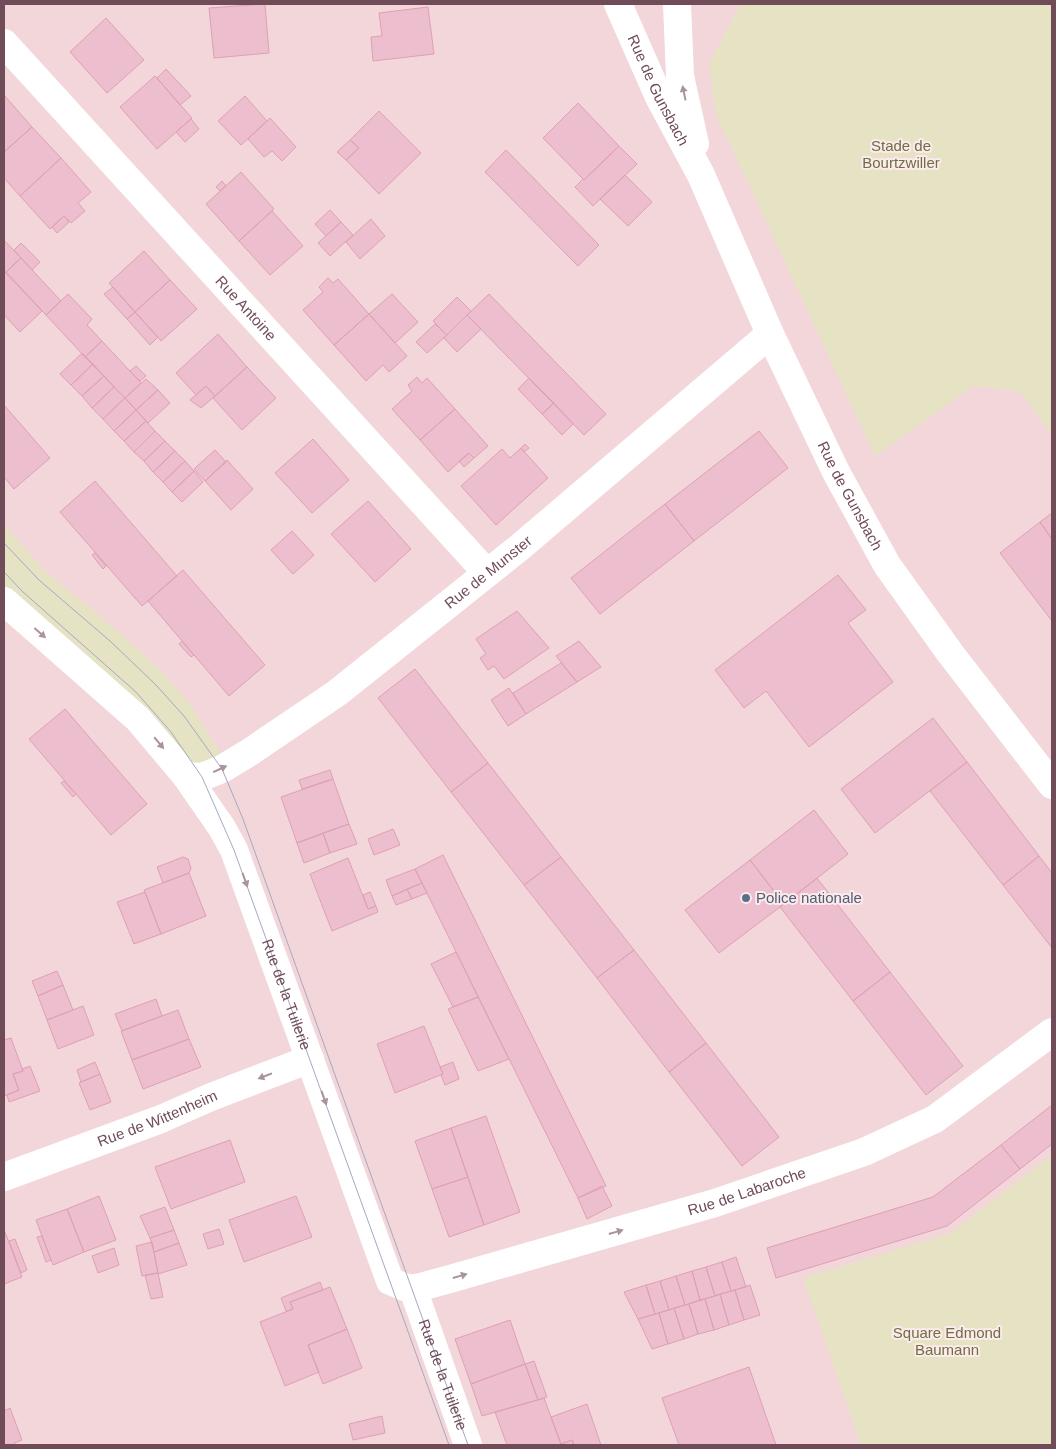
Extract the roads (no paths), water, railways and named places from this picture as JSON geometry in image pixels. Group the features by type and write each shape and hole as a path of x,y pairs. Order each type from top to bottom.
{"street":[{"name":"Rue de Gunsbach","path":"618,4 659,97 701,175 770,334 836,472 887,565 950,653 1052,785"},
{"name":"Rue de Gunsbach","path":"677,4 680,76 701,175"},
{"name":"Rue Antoine","path":"4,43 487,573"},
{"name":"Rue de Munster","path":"186,776 202,777 222,769 337,693 520,547 770,334"},
{"name":"Rue de la Tuilerie","path":"4,600 138,719 186,776 222,828 234,850 390,1281 413,1289 468,1445"},
{"name":"Rue de Labaroche","path":"413,1289 715,1203 864,1152 935,1119 1052,1032"},
{"name":"Rue de Wittenheim","path":"4,1177 161,1119 211,1097 310,1060"}],"tram line":[{"path":"4,543 39,580 110,641 155,684 184,716 222,769 243,819 468,1445"},
{"path":"4,572 23,592 136,692 171,732 202,777 234,850 449,1445"}],"place":[{"name":"Police nationale","path":"746,898"}],"park label":[{"name":"Stade de Bourtzwiller","path":"901,154"},
{"name":"Square Edmond Baumann","path":"947,1342"}]}
